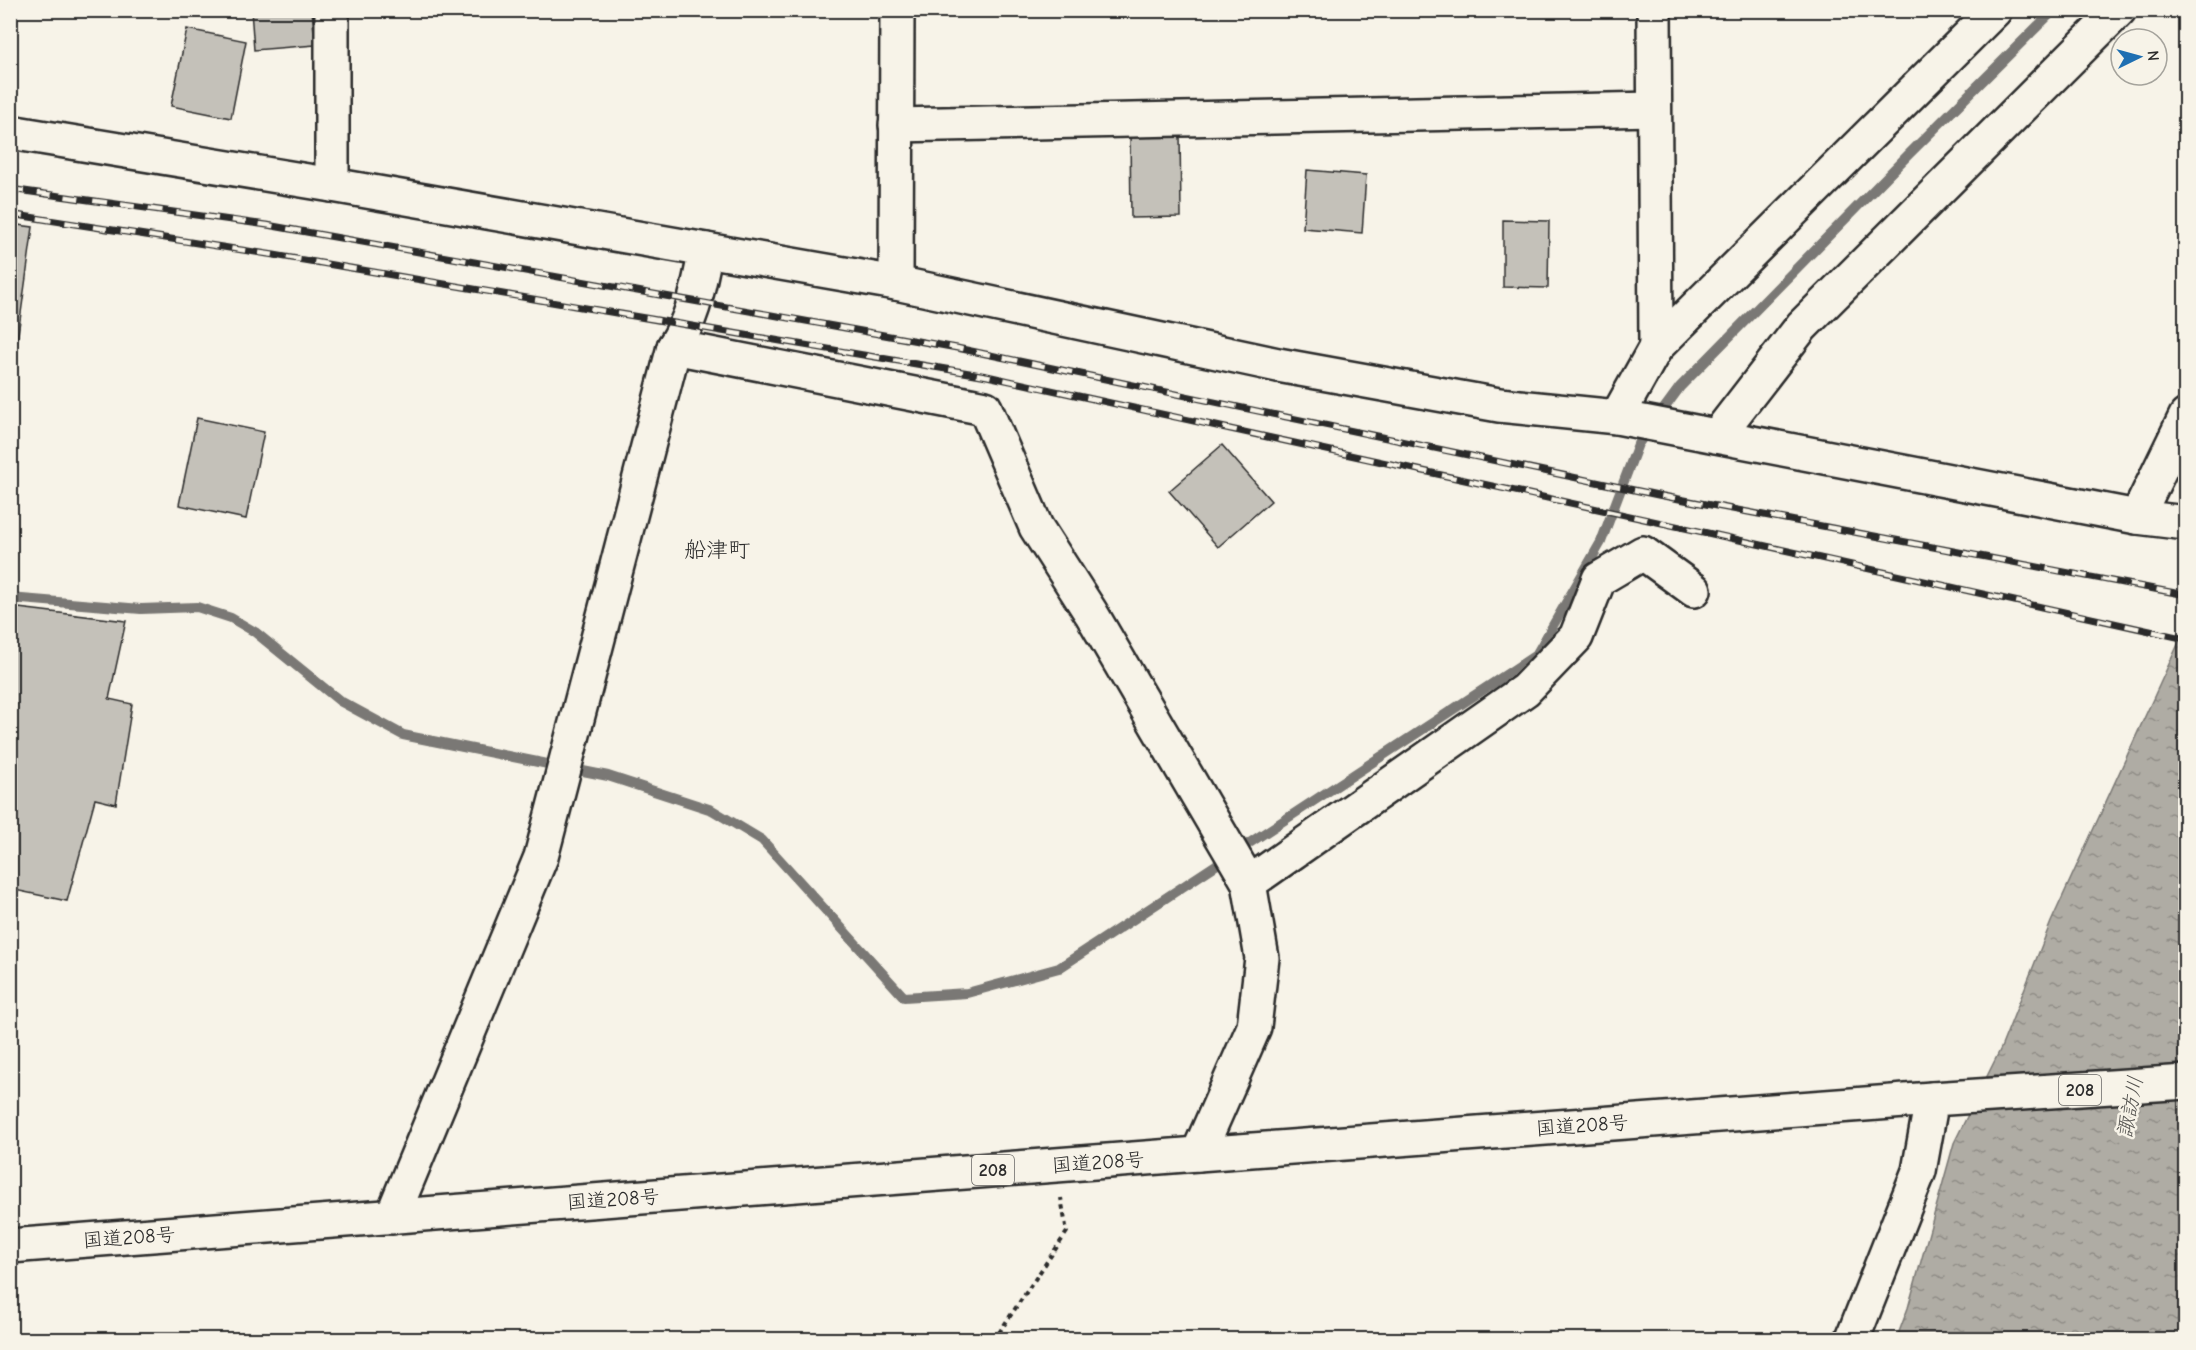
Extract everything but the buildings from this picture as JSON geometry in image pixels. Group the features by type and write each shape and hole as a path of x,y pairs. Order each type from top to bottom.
{"main road":[{"path":"332,10 332,184"},
{"path":"896,283 897,10"},
{"path":"1654,10 1656,347"},
{"path":"1617,417 1656,347 1995,10"},
{"path":"1717,436 1802,326 2119,10"},
{"path":"897,125 1654,109"},
{"path":"10,132 332,184 896,283 1278,365 1499,405 1617,417 2137,517 2186,523"},
{"path":"392,1216 541,857 674,347 687,326 693,310 706,250"},
{"path":"674,347 985,408 1036,527 1091,613 1249,883 1262,958 1254,1027 1198,1154"},
{"path":"2137,517 2186,416"},
{"path":"1249,883 1525,690 1576,637 1599,579 1643,554 1694,590"},
{"name":"国道208号","path":"10,1246 1198,1154 2186,1082"},
{"path":"1852,1340 1919,1171 1932,1099"}],"path":[{"path":"994,1340 1067,1232 1055,1165"}],"water":[{"name":"諏訪川","path":"2185,629 2184,1340 1896,1340 1908,1308 1954,1143 2001,1048 2051,922"}],"waterway":[{"path":"10,598 141,609 197,607 231,618 255,632 340,701 403,735 608,776 712,810 762,840 904,997 967,993 1059,968 1536,655 1601,542 1638,444 1680,387 2054,10"}],"railway":[{"path":"10,189 267,225 957,348 1658,495 2186,595"},
{"path":"10,214 274,255 987,376 2186,639"}],"district":[{"name":"船津町","path":"717,549"}]}
